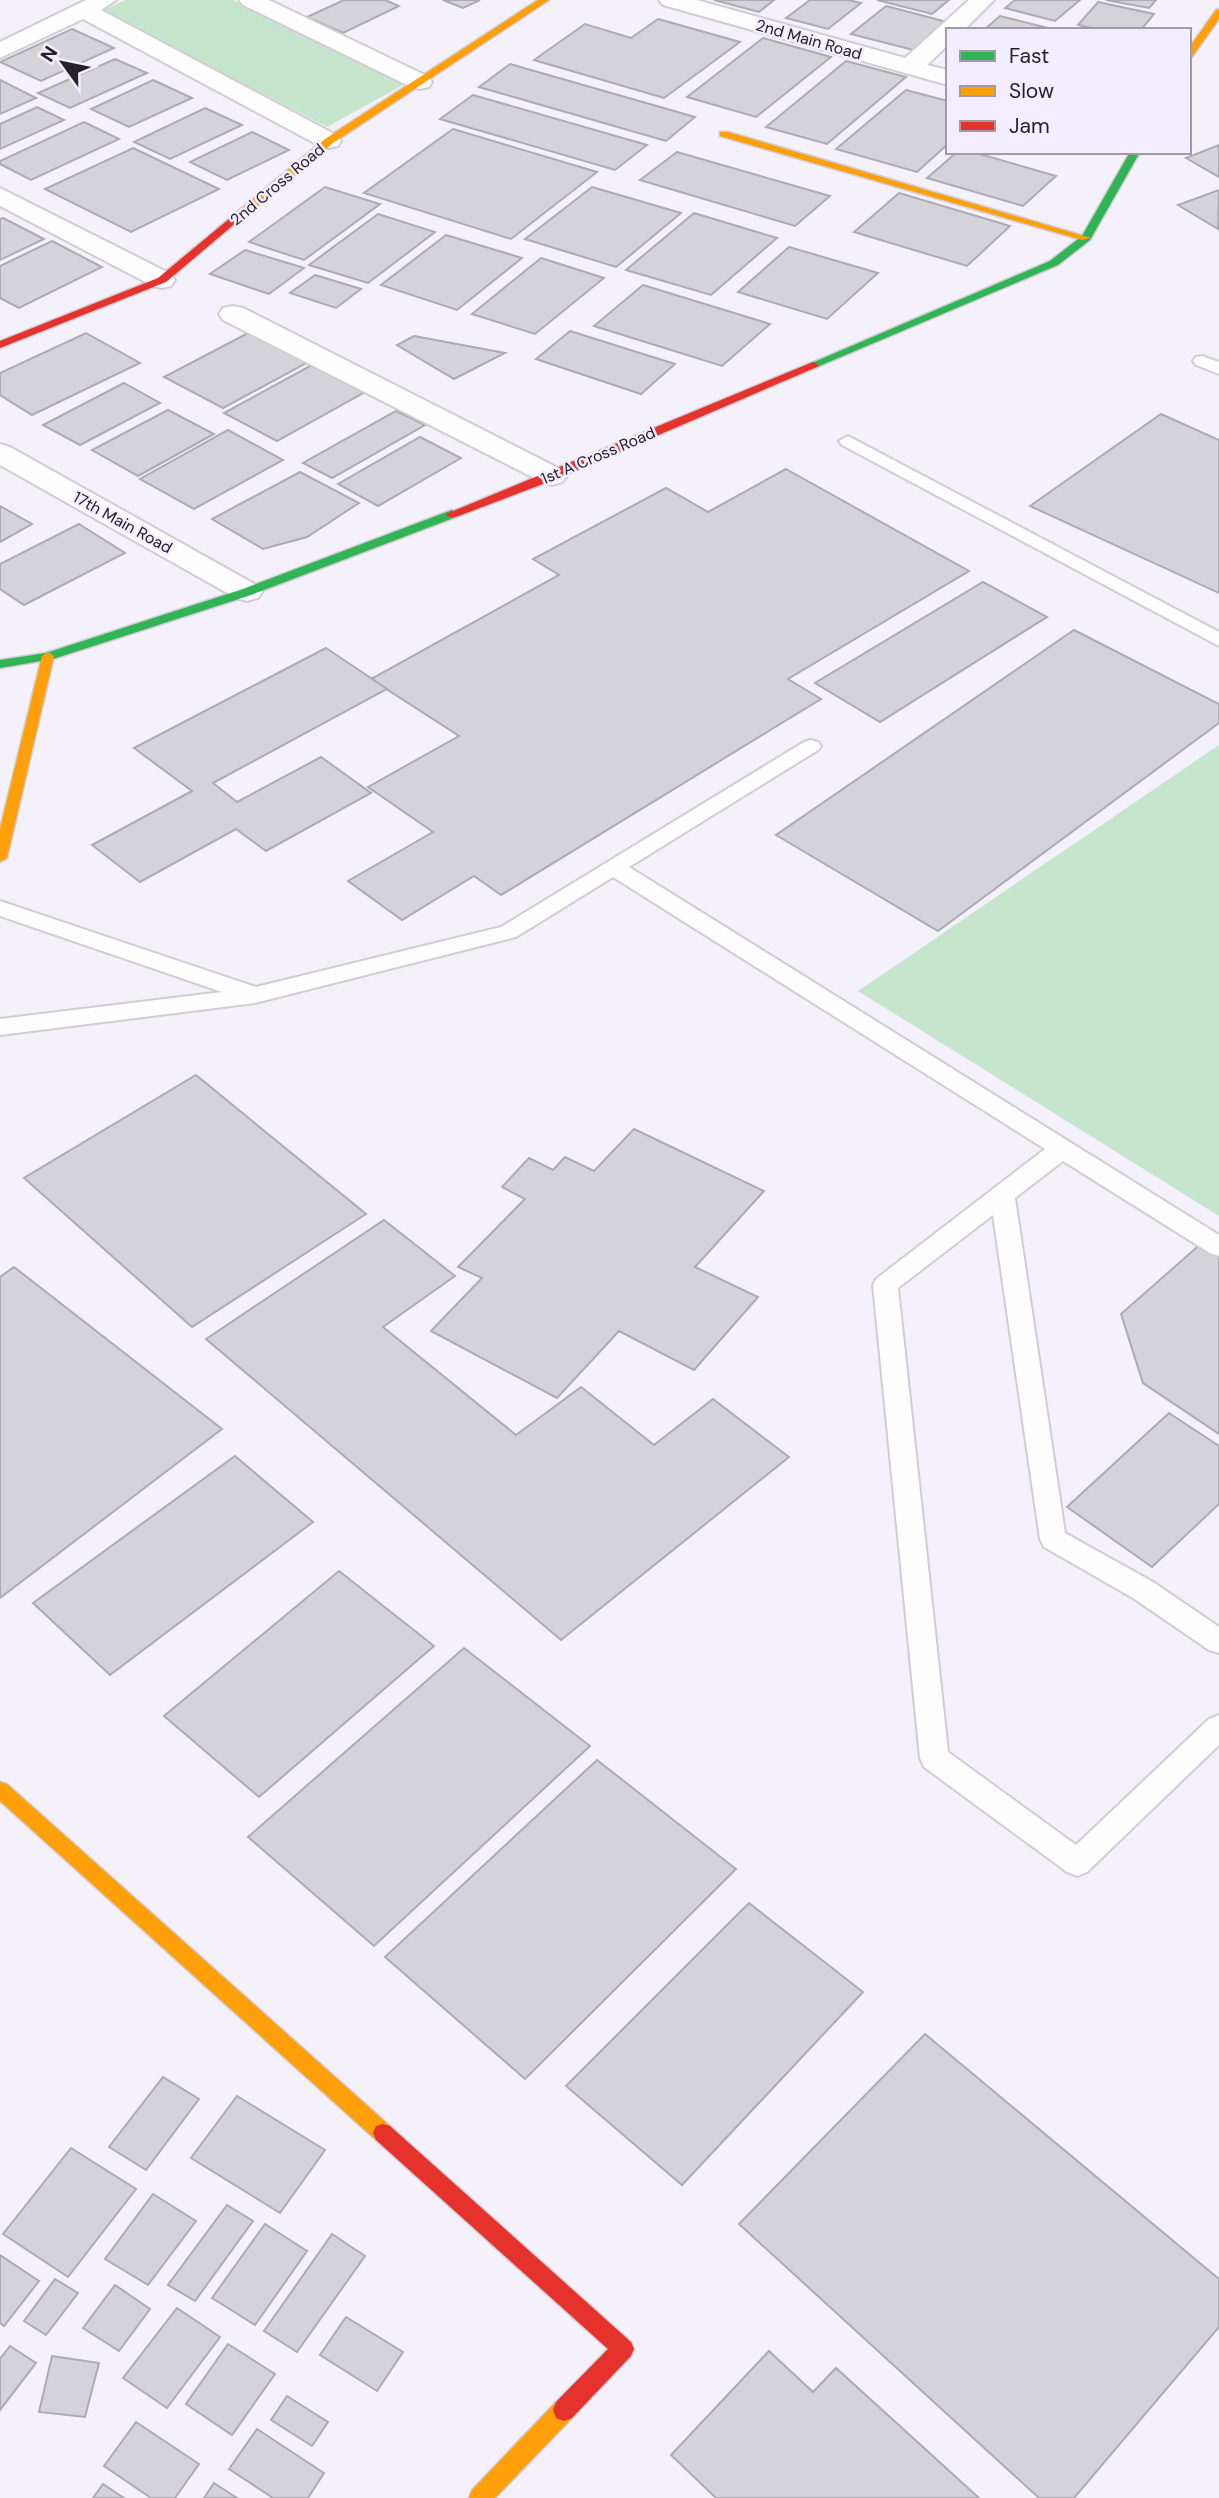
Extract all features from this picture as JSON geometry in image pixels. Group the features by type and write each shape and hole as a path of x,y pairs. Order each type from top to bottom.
{"street":[{"path":"251,0 420,82"},
{"name":"2nd Cross Road","path":"0,345 162,280 329,141 544,0"},
{"name":"2nd Main Road","path":"671,0 946,77"},
{"path":"952,28 982,0"},
{"path":"0,51 93,5 329,141"},
{"path":"1191,52 1219,12"},
{"path":"911,67 946,34"},
{"path":"724,134 1086,238"},
{"name":"1st A Cross Road","path":"0,664 48,656 247,592 552,475 1055,263 1086,238 1134,154"},
{"path":"0,196 162,280"},
{"path":"233,314 552,475"},
{"name":"17th Main Road","path":"0,453 247,592"},
{"path":"0,858 48,656"},
{"path":"0,1790 623,2350 480,2498"}],"lane":[{"path":"1202,361 1219,369"},
{"path":"848,441 1219,640"},
{"path":"0,1027 255,995 508,932 811,746"},
{"path":"613,867 1219,1247"},
{"path":"0,908 255,995"},
{"path":"1062,1149 886,1285 934,1758 1077,1863 1219,1727"},
{"path":"1002,1195 1053,1539 1143,1590 1219,1642"}],"green space":[{"path":"125,0 233,0 405,84 327,127 102,11"},
{"path":"1219,745 1219,1216 858,991"}],"building":[{"path":"344,0 385,0 399,6 343,33 307,17"},
{"path":"443,0 480,0 463,8"},
{"path":"714,0 774,0 759,12"},
{"path":"810,0 848,0 861,3 828,29 786,18"},
{"path":"877,0 949,0 932,14"},
{"path":"1015,0 1080,0 1055,21 1005,8"},
{"path":"1106,0 1156,0 1149,8"},
{"path":"1098,2 1154,14 1143,28 1091,28 1078,25"},
{"path":"886,6 947,22 913,50 851,34"},
{"path":"1000,16 1048,28 986,28"},
{"path":"658,19 740,42 664,98 534,60 585,24 631,38"},
{"path":"72,29 114,48 41,81 0,62"},
{"path":"763,38 831,57 756,117 687,97"},
{"path":"115,59 147,73 70,108 38,93"},
{"path":"846,61 906,77 827,144 766,127"},
{"path":"510,64 695,117 666,141 479,87"},
{"path":"0,80 36,98 0,114"},
{"path":"153,80 192,98 129,127 91,109"},
{"path":"906,90 946,100 946,146 917,172 836,149"},
{"path":"473,95 647,145 615,170 440,119"},
{"path":"37,107 64,120 0,149 0,124"},
{"path":"205,108 242,125 170,159 134,142"},
{"path":"84,122 119,139 31,180 0,164 0,161"},
{"path":"453,129 597,172 511,239 364,193"},
{"path":"252,132 289,150 227,180 190,162"},
{"path":"1219,145 1219,177 1186,158"},
{"path":"133,148 219,189 131,232 45,189"},
{"path":"677,152 830,196 795,226 640,180"},
{"path":"955,154 980,154 1056,176 1023,206 927,178"},
{"path":"325,187 380,204 304,260 249,242"},
{"path":"592,187 681,213 616,267 525,239"},
{"path":"1219,190 1218,229 1178,205"},
{"path":"899,193 1010,226 967,266 854,232"},
{"path":"694,213 777,238 711,295 626,270"},
{"path":"378,214 435,232 368,283 309,265"},
{"path":"3,218 44,239 0,260 0,219"},
{"path":"446,235 522,258 457,310 381,285"},
{"path":"52,241 102,267 19,308 0,298 0,266"},
{"path":"789,247 878,273 827,319 738,292"},
{"path":"245,250 304,268 269,294 210,274"},
{"path":"541,258 604,278 535,334 472,314"},
{"path":"315,275 361,289 336,308 290,293"},
{"path":"643,285 770,324 722,366 594,326"},
{"path":"254,330 312,360 223,408 164,377"},
{"path":"570,331 675,364 641,394 536,359"},
{"path":"86,333 140,363 32,415 0,395 0,373"},
{"path":"414,336 505,353 454,379 397,345"},
{"path":"312,365 365,392 277,441 224,413"},
{"path":"124,383 160,403 80,445 43,425"},
{"path":"168,410 214,434 138,476 92,450"},
{"path":"396,411 425,425 332,478 303,463"},
{"path":"1161,414 1219,440 1219,593 1030,506"},
{"path":"228,430 283,460 194,509 140,479"},
{"path":"420,437 461,458 378,506 338,484"},
{"path":"786,469 969,571 788,679 821,699 501,895 474,876 402,920 348,881 433,832 368,787 459,736 371,679 559,575 533,559 666,488 708,512"},
{"path":"300,472 359,503 307,537 263,549 212,519"},
{"path":"0,506 32,524 0,542"},
{"path":"79,524 125,553 24,605 0,589 0,564"},
{"path":"983,582 1047,617 880,722 815,683"},
{"path":"1074,630 1219,704 1219,723 938,931 776,835"},
{"path":"326,648 387,689 213,783 237,802 321,757 371,793 266,851 236,829 140,882 92,845 192,791 134,748"},
{"path":"196,1075 366,1214 192,1327 24,1178"},
{"path":"634,1129 764,1191 695,1267 758,1297 694,1370 619,1331 557,1398 431,1331 482,1278 458,1267 525,1199 502,1187 529,1158 553,1170 565,1157 594,1171"},
{"path":"384,1220 455,1276 383,1327 516,1435 581,1387 654,1445 713,1399 789,1457 561,1640 206,1339"},
{"path":"1204,1241 1219,1251 1219,1434 1143,1383 1121,1314"},
{"path":"14,1267 222,1429 0,1598 0,1277"},
{"path":"1169,1413 1219,1446 1219,1504 1152,1567 1067,1507"},
{"path":"235,1456 313,1522 110,1675 33,1603"},
{"path":"339,1571 434,1646 259,1797 164,1716"},
{"path":"464,1648 590,1746 374,1946 248,1837"},
{"path":"597,1760 736,1869 525,2079 385,1957"},
{"path":"749,1903 863,1992 682,2185 566,2086"},
{"path":"925,2034 1219,2279 1219,2327 1074,2498 1039,2498 739,2224"},
{"path":"163,2077 199,2099 146,2170 109,2147"},
{"path":"237,2096 325,2150 280,2213 191,2158"},
{"path":"71,2148 136,2189 68,2277 3,2234"},
{"path":"153,2194 196,2221 148,2285 105,2259"},
{"path":"227,2205 253,2221 195,2301 168,2285"},
{"path":"265,2224 307,2251 255,2325 212,2298"},
{"path":"332,2234 365,2256 297,2352 264,2331"},
{"path":"0,2255 39,2281 4,2326 0,2323"},
{"path":"55,2279 78,2293 46,2335 24,2321"},
{"path":"115,2285 150,2309 119,2351 83,2328"},
{"path":"177,2308 220,2337 167,2408 123,2378"},
{"path":"346,2317 403,2352 377,2391 320,2355"},
{"path":"228,2344 275,2374 232,2435 186,2404"},
{"path":"10,2346 36,2363 0,2410 0,2359"},
{"path":"769,2351 813,2392 836,2368 979,2498 716,2498 671,2455"},
{"path":"52,2356 99,2363 85,2417 39,2412"},
{"path":"287,2396 328,2422 312,2446 271,2420"},
{"path":"136,2422 199,2464 175,2498 151,2498 104,2466"},
{"path":"257,2429 324,2473 308,2498 273,2498 229,2469"},
{"path":"214,2483 237,2498 204,2498"},
{"path":"103,2484 124,2498 93,2498"}],"traffic: fast":[{"path":"813,365 1054,263 1086,238 1134,154"},
{"path":"0,664 48,656 247,592 452,514"}],"traffic: slow":[{"path":"245,211 329,141 544,0"},
{"path":"1191,52 1219,12"},
{"path":"724,134 1086,238"},
{"path":"0,858 48,656"},
{"path":"0,1790 383,2133"},
{"path":"480,2498 564,2410"}],"traffic: jam":[{"path":"0,345 162,280 245,211"},
{"path":"452,514 552,476 813,365"},
{"path":"383,2133 623,2349 564,2410"}]}
